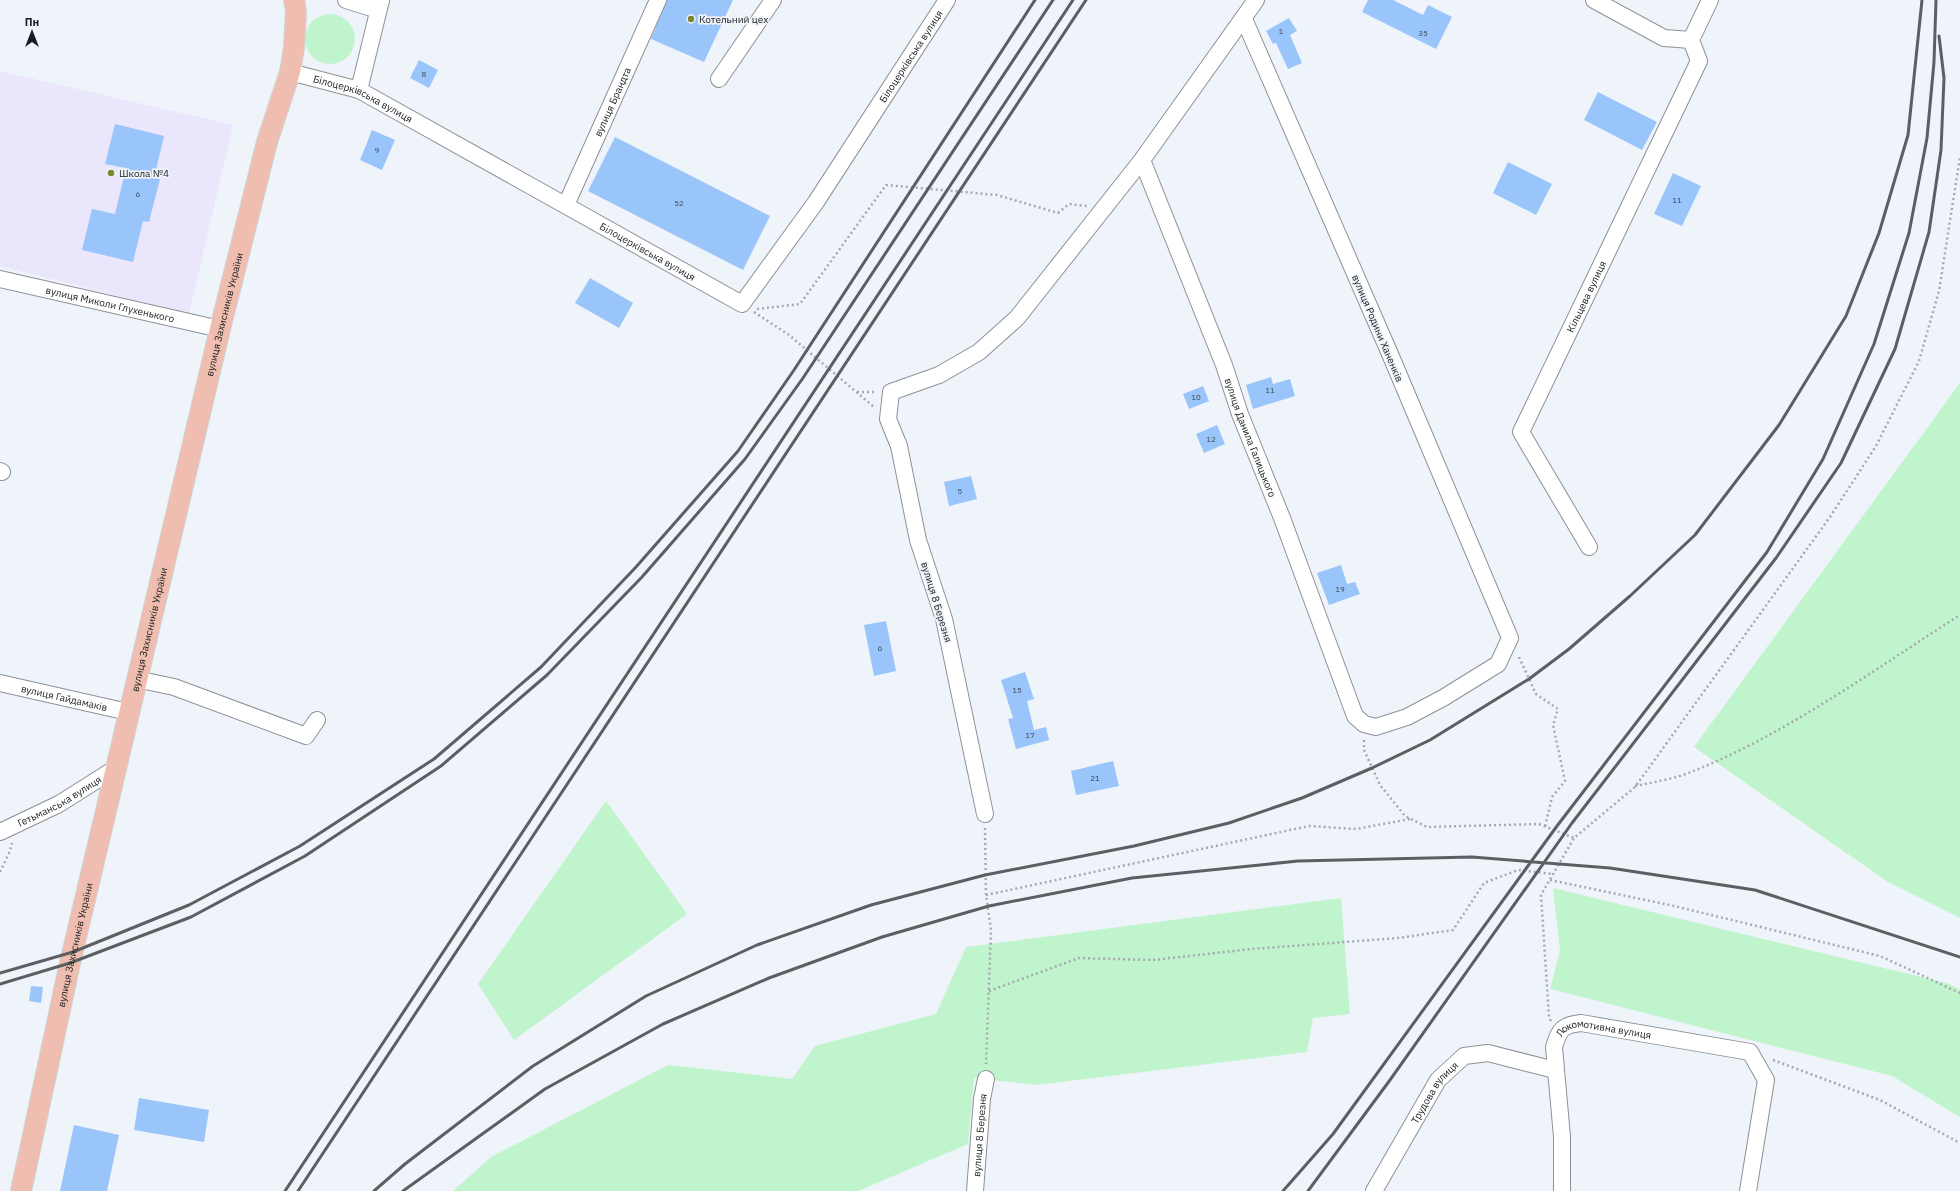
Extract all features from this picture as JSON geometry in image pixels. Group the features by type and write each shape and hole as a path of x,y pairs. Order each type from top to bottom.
{"main road":[{"path":"290,72 294,48 296,11 294,0"},
{"name":"вулиця Захисників України","path":"21,1191 70,963 128,712 220,329 267,142 290,72"}],"street":[{"path":"346,0 380,5 359,90"},
{"name":"вулиця Брандта","path":"566,204 658,0"},
{"path":"719,79 773,0"},
{"name":"Білоцерківська вулиця","path":"290,72 359,90 566,204 742,304 816,202 946,0"},
{"path":"1105,208 1142,160 1244,19 1256,0"},
{"path":"1594,0 1664,38 1691,40 1710,0"},
{"name":"вулиця Родини Ханенків","path":"1244,19 1390,354 1510,638"},
{"name":"Кільцева вулиця","path":"1589,547 1521,432 1699,61 1691,40"},
{"name":"вулиця Данила Галицького","path":"1142,160 1224,365 1240,414 1282,518 1359,720"},
{"name":"вулиця 8 Березня","path":"985,814 944,618 918,540 899,446 888,419 891,392 940,375 984,347 1018,318 1105,208"},
{"name":"вулиця Миколи Глухенького","path":"0,279 220,329"},
{"path":"1359,720 1376,727 1407,717 1443,698 1498,664 1510,638"},
{"path":"136,679 174,687 306,736 317,720"},
{"name":"вулиця Гайдамаків","path":"0,683 128,712"},
{"name":"Гетьманська вулиця","path":"0,832 59,804 116,768"},
{"name":"Локомотивна вулиця","path":"1562,1191 1562,1137 1554,1047 1558,1033 1568,1024 1581,1023 1750,1052"},
{"path":"1748,1191 1766,1080 1750,1052"},
{"name":"Трудова вулиця","path":"1374,1191 1438,1080 1464,1056 1488,1053 1555,1070"},
{"name":"вулиця 8 Березня","path":"975,1191 982,1099 986,1079"}],"path":[{"path":"1558,1033 1549,1018 1541,895 1574,838 1635,787 1830,517 1876,446 1919,361 1939,291 1960,156"},
{"path":"888,419 789,335 751,310 800,304 886,185 997,195 1058,213 1069,204 1105,208"},
{"path":"1635,787 1690,772 1741,750 1830,699 1960,615"},
{"path":"1510,638 1536,694 1558,709 1553,725 1565,781 1552,797 1544,827"},
{"path":"1359,720 1364,750 1380,785 1405,816 1427,827 1539,824 1574,838"},
{"path":"985,814 986,895 991,930 986,1079"},
{"path":"986,895 1309,826 1356,829 1411,819"},
{"path":"0,872 10,851 16,825"},
{"path":"989,991 1079,958 1154,960 1252,949 1398,938 1453,930 1484,883 1518,870 1553,874"},
{"path":"1550,880 1674,906 1880,956 1960,993"},
{"path":"1750,1052 1880,1100 1960,1143"}],"shaded area":[{"name":"Школа №4","path":"0,71 233,125 189,314 0,266"}],"green space":[{"path":"325,14 335,14 348,21 355,34 355,44 348,57 335,64 325,64 316,60 309,53 305,44 305,34 309,25 316,18"},
{"path":"1960,383 1960,918 1888,882 1694,747"},
{"path":"606,801 687,914 514,1040 478,984"},
{"path":"1553,888 1950,984 1960,990 1960,1117 1892,1076 1550,989 1560,951"},
{"path":"1341,898 1350,1014 1313,1018 1307,1052 1036,1085 974,1078 968,1144 858,1191 453,1191 491,1157 668,1065 792,1079 815,1046 936,1014 966,947"}],"building":[{"name":"Котельний цех","path":"667,0 733,0 704,62 651,39"},
{"path":"1368,0 1393,0 1423,15 1428,5 1452,17 1436,49 1362,12"},
{"path":"1289,18 1297,31 1290,35 1302,63 1288,69 1276,43 1273,44 1266,31"},
{"path":"419,60 438,70 429,88 410,78"},
{"path":"1598,92 1657,122 1642,150 1584,120"},
{"path":"115,124 164,136 154,178 160,179 149,222 143,221 133,262 82,250 92,209 115,214 126,168 105,164"},
{"path":"372,130 395,140 382,170 360,160"},
{"path":"615,137 770,216 743,270 588,191"},
{"path":"1508,162 1552,184 1536,215 1493,193"},
{"path":"1673,173 1701,186 1682,226 1654,214"},
{"path":"590,278 633,303 619,328 575,303"},
{"path":"1271,377 1273,384 1290,379 1295,396 1253,409 1246,385"},
{"path":"1203,386 1209,401 1189,409 1183,394"},
{"path":"1217,425 1225,444 1204,453 1196,434"},
{"path":"971,476 977,499 949,506 944,482"},
{"path":"1341,565 1347,584 1355,582 1360,594 1329,605 1317,573"},
{"path":"886,621 896,671 874,676 864,625"},
{"path":"1025,672 1034,699 1027,701 1034,730 1046,727 1049,740 1016,749 1008,719 1013,718 1001,680"},
{"path":"1113,761 1119,786 1076,795 1071,771"},
{"path":"31,986 43,987 41,1003 29,1001"},
{"path":"139,1098 209,1110 204,1142 134,1130"},
{"path":"74,1125 119,1135 107,1191 60,1191"}],"railway":[{"path":"0,973 73,952 189,905 300,846 434,759 541,667 636,567 738,451 794,370 1035,0"},
{"path":"0,984 70,963 191,917 305,856 441,766 547,675 642,577 745,459 803,378 1053,0"},
{"path":"285,1191 1073,0"},
{"path":"298,1191 1086,0"},
{"path":"374,1191 405,1164 533,1066 646,996 757,945 871,905 985,875 1134,846 1229,823 1302,798 1372,768 1430,740 1529,679 1569,649 1630,596 1695,535 1779,425 1846,316 1879,233 1908,135 1922,0"},
{"path":"1283,1191 1333,1134 1557,826 1767,552 1823,459 1874,344 1909,233 1927,138 1934,62 1936,0"},
{"path":"1308,1191 1390,1080 1572,823 1776,558 1841,463 1895,349 1929,232 1941,150 1944,78 1939,36"},
{"path":"403,1191 545,1089 663,1024 769,978 882,937 989,906 1132,878 1298,861 1472,857 1610,868 1755,890 1960,957"}],"place":[{"name":"Котельний цех","path":"691,19"},
{"name":"Школа №4","path":"111,173"}]}
